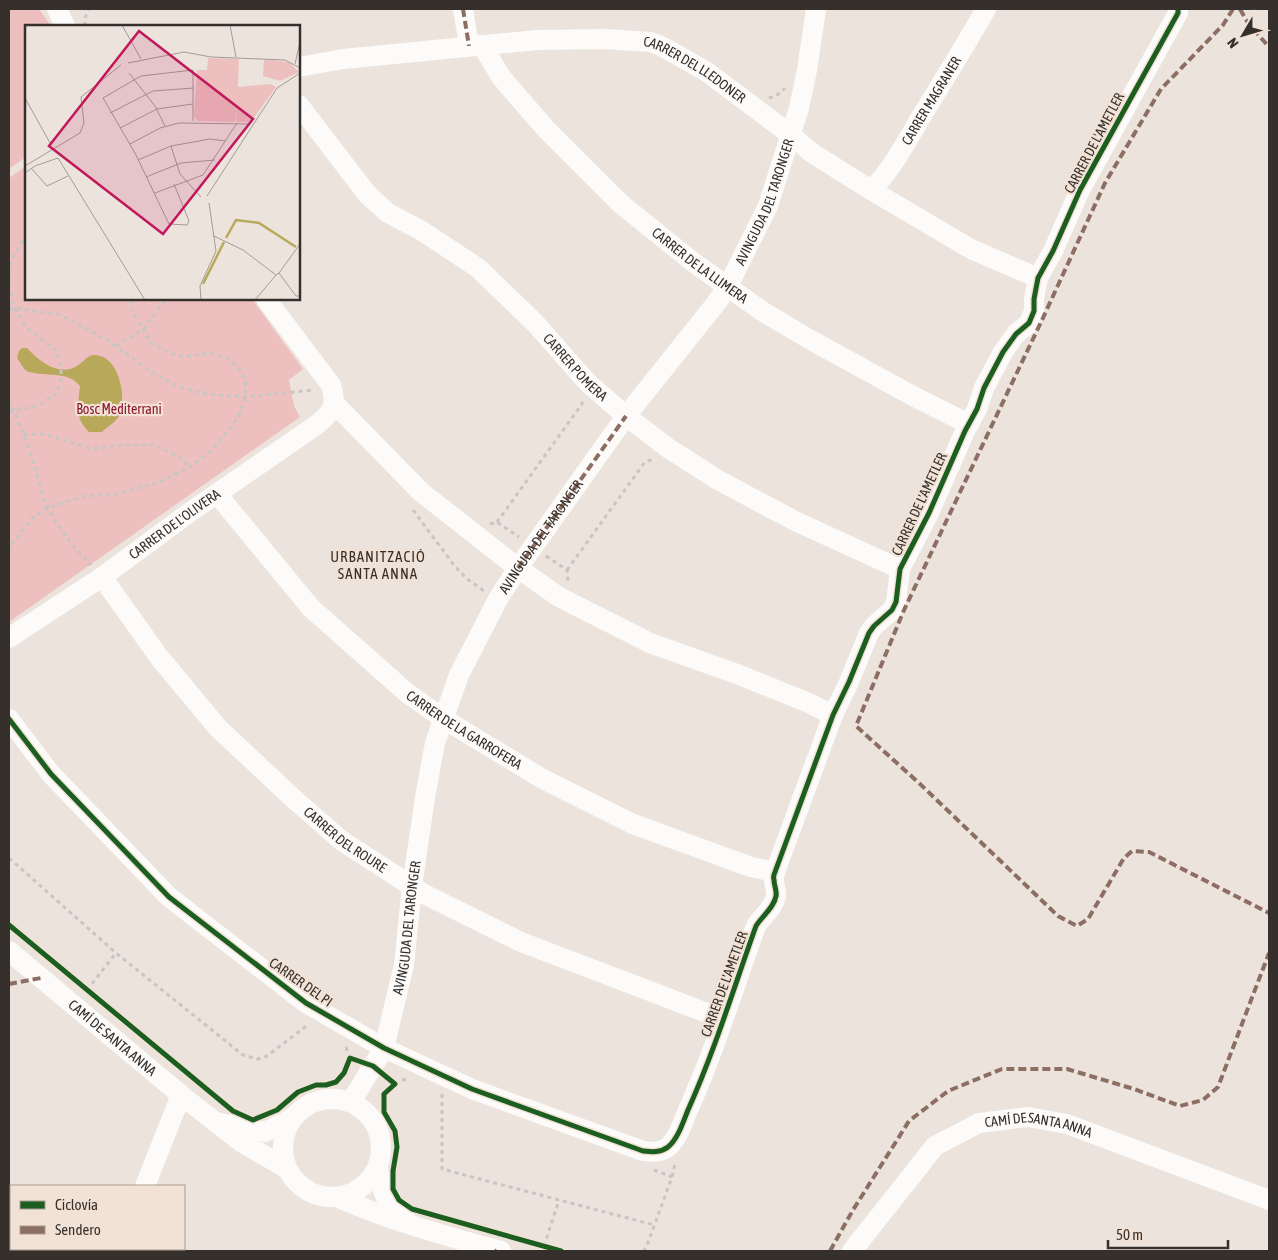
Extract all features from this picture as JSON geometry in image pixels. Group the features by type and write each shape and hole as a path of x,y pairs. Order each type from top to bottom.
{"street":[{"path":"57,9 64,25"},
{"path":"463,9 476,45"},
{"name":"AVINGUDA DEL TARONGER","path":"351,1102 384,1048 404,964 412,886 426,789 435,744 459,675 498,599 518,568 626,416 728,286 768,206 791,135 807,70 816,9"},
{"name":"CARRER MAGRANER","path":"871,190 879,182 902,149 986,9"},
{"name":"CARRER DE L'AMETLER","path":"654,1153 670,1146 675,1139 701,1082 756,926 773,905 776,897 775,872 833,715 870,633 874,626 892,610 896,602 900,569 929,513 977,409 984,388 1002,352 1016,334 1029,323 1034,311 1038,278 1053,251 1080,190 1178,13 1178,9"},
{"name":"CARRER DEL LLEDONER","path":"300,67 343,59 537,40 604,38 650,42 665,48 707,72 812,153 871,190 971,249 1038,278"},
{"name":"CARRER DE LA LLIMERA","path":"476,45 545,128 621,204 693,262 762,311 809,339 911,395 969,424"},
{"name":"CARRER POMERA","path":"300,106 367,194 388,213 422,232 478,268 535,323 588,383 626,416 668,448 718,480 795,521 900,569"},
{"path":"267,300 332,385 334,394 328,396 421,492 518,568 559,597 650,643 737,674 810,703 833,715"},
{"name":"CARRER DE L'OLIVERA","path":"9,638 97,572 217,494 326,417 332,410 328,396"},
{"name":"CARRER DE LA GARROFERA","path":"217,494 311,608 407,693 444,719 541,778 633,824 751,867 775,872"},
{"name":"CARRER DEL ROURE","path":"97,572 159,657 218,728 295,800 342,840 424,894 520,942 724,1019"},
{"name":"CARRER DEL PI","path":"9,718 51,774 169,897 306,1003 384,1048 472,1089 643,1151 654,1153"},
{"name":"CAMÍ DE SANTA ANNA","path":"9,951 241,1142 286,1168"},
{"path":"145,1185 182,1095"},
{"path":"335,1098 351,1102 365,1111 375,1123 381,1138 382,1154 378,1169 368,1183 355,1193 339,1198 322,1197 308,1192 295,1181 286,1168 282,1151 284,1134 291,1119 303,1108 318,1100 335,1098"},
{"name":"CAMÍ DE SANTA ANNA","path":"852,1251 935,1146 979,1123 1028,1117 1067,1124 1269,1200"},
{"name":"CAMÍ DE SANTA ANNA","path":"216,1122 265,1132 291,1119"},
{"path":"378,1169 382,1192 392,1209 414,1227"},
{"path":"339,1198 365,1210 414,1227 501,1251"}],"path":[{"path":"85,25 85,18 89,9"},
{"path":"762,96 767,98 776,96 786,87"},
{"path":"9,412 37,406 56,394 61,380 61,365 55,350 27,328 14,308 9,283 11,262 25,237"},
{"path":"9,552 13,543 32,518 48,508 85,496 118,494 159,482 190,467 213,449 239,416 245,397 246,380 238,367 227,358 212,353 182,357 167,352 152,343 133,313 131,300"},
{"path":"116,346 144,329 165,300"},
{"path":"9,309 14,308 62,315 107,340 150,371 177,386 206,394 245,397 328,396"},
{"path":"482,527 497,522 582,404 582,398"},
{"path":"9,400 30,450 44,500 54,521 97,572"},
{"path":"24,435 45,434 93,449 121,444 154,445 179,457 190,467"},
{"path":"568,587 567,570 645,462 660,457"},
{"path":"409,504 454,565 466,578 485,591"},
{"path":"497,522 567,570"},
{"path":"9,858 116,952 243,1055 258,1059 267,1056 312,1022"},
{"path":"87,990 116,952"},
{"path":"80,984 94,996"},
{"path":"347,1066 350,1058 373,1066 395,1084 390,1089"},
{"path":"442,1091 442,1169 654,1225"},
{"path":"643,1251 646,1248 672,1176 676,1159"},
{"path":"544,1246 558,1200"},
{"path":"534,1244 552,1249"}],"green space":[{"path":"9,9 39,9 50,25 25,25 25,158 9,169"},
{"name":"Bosc Mediterrani","path":"25,167 25,300 253,300 303,369 289,380 294,406 300,417 9,622 9,178"}],"shaded area":[{"path":"22,348 27,348 37,358 50,366 63,370 77,366 92,355 107,359 117,373 122,391 121,409 118,418 102,432 89,432 84,427 78,411 80,386 65,376 28,372 17,358"}],"marked path":[{"path":"463,9 469,46"},
{"path":"1233,9 1223,25 1161,89 1105,183 904,610 856,726 920,784 1058,916 1077,926 1088,919 1124,858 1132,851 1149,852 1269,913"},
{"path":"1240,9 1248,23 1269,47"},
{"path":"518,568 626,416"},
{"path":"830,1251 853,1210 909,1121 948,1091 1002,1069 1067,1069 1134,1089 1180,1106 1203,1100 1218,1087 1269,953"},
{"path":"9,984 41,978"}],"cycle path":[{"path":"9,719 51,774 169,897 306,1003 384,1048 472,1089 643,1151 656,1152 665,1149 672,1144 677,1135 698,1087 756,926 775,900 774,874 833,715 869,633 892,610 896,602 900,569 929,513 965,431 977,409 984,388 1003,352 1016,334 1029,323 1034,311 1038,278 1053,251 1080,190 1178,13 1178,9"},
{"path":"9,925 233,1111 253,1120 277,1110 298,1092 316,1085 336,1082 344,1073 350,1058 373,1066 395,1084 384,1094 384,1112 395,1131 397,1147 393,1171 393,1189 399,1200 412,1209 561,1251"}],"district":[{"name":"URBANITZACIÓ SANTA ANNA","path":"378,564"}]}
